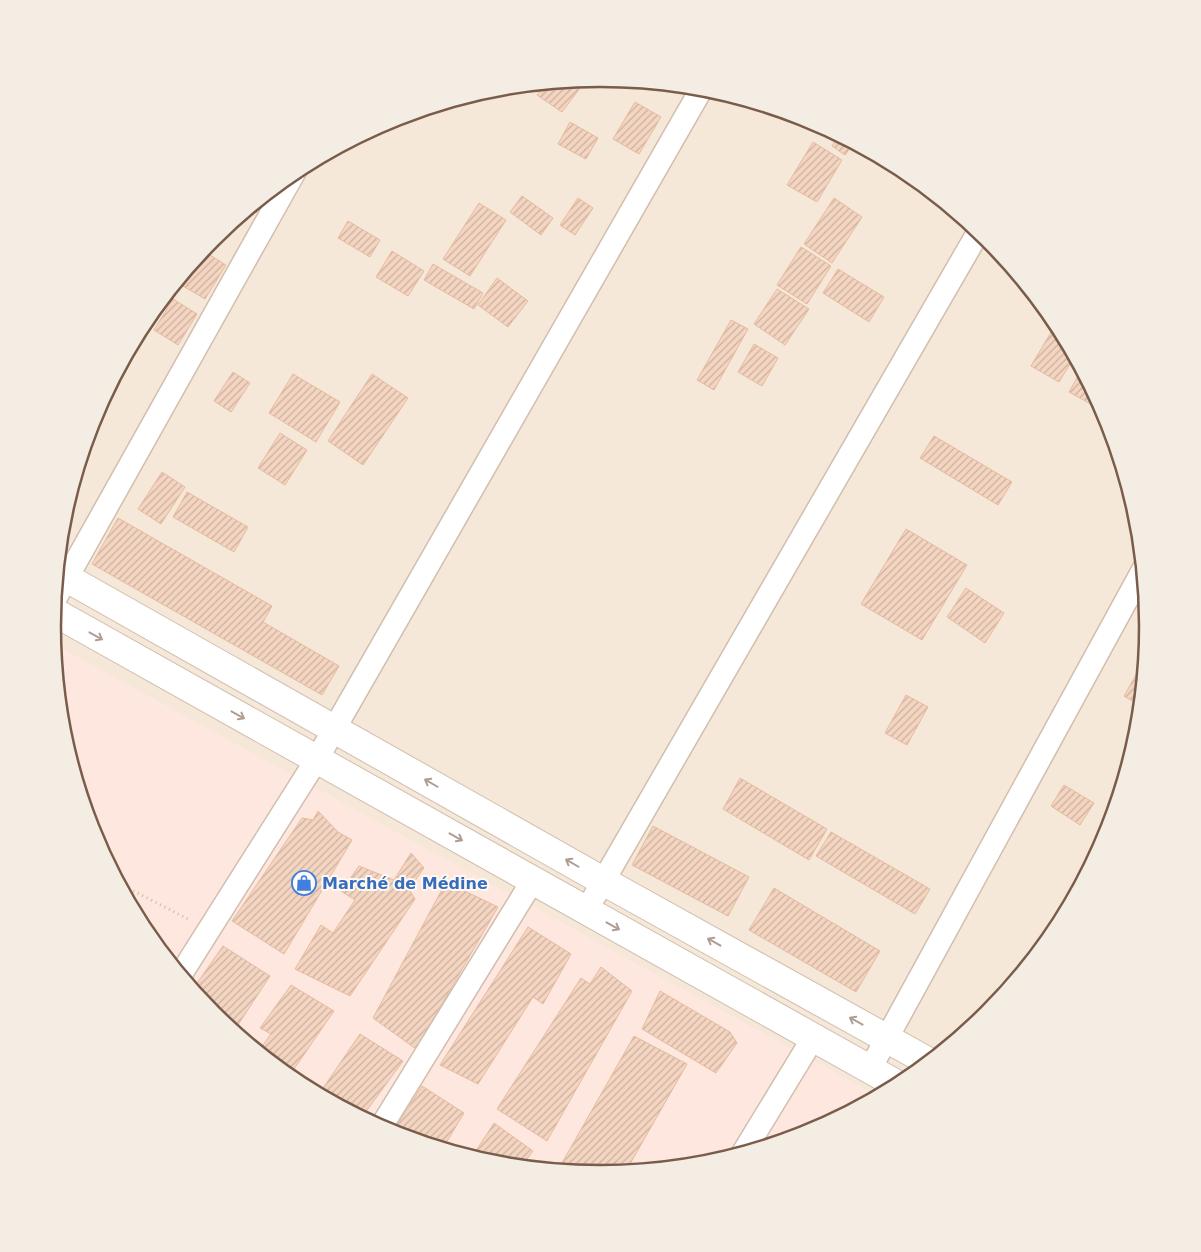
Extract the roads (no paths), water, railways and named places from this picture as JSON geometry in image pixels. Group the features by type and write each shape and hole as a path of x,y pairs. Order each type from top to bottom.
{"street":[{"path":"184,968 317,759 698,96"},
{"path":"64,578 285,189"},
{"path":"586,911 975,238"},
{"path":"870,1069 1138,580"},
{"path":"63,585 334,727 603,881 923,1058"},
{"path":"61,616 890,1080"},
{"path":"385,1120 534,880"},
{"path":"748,1145 813,1038"}],"place":[{"name":"Marché de Médine","path":"304,883"}]}
